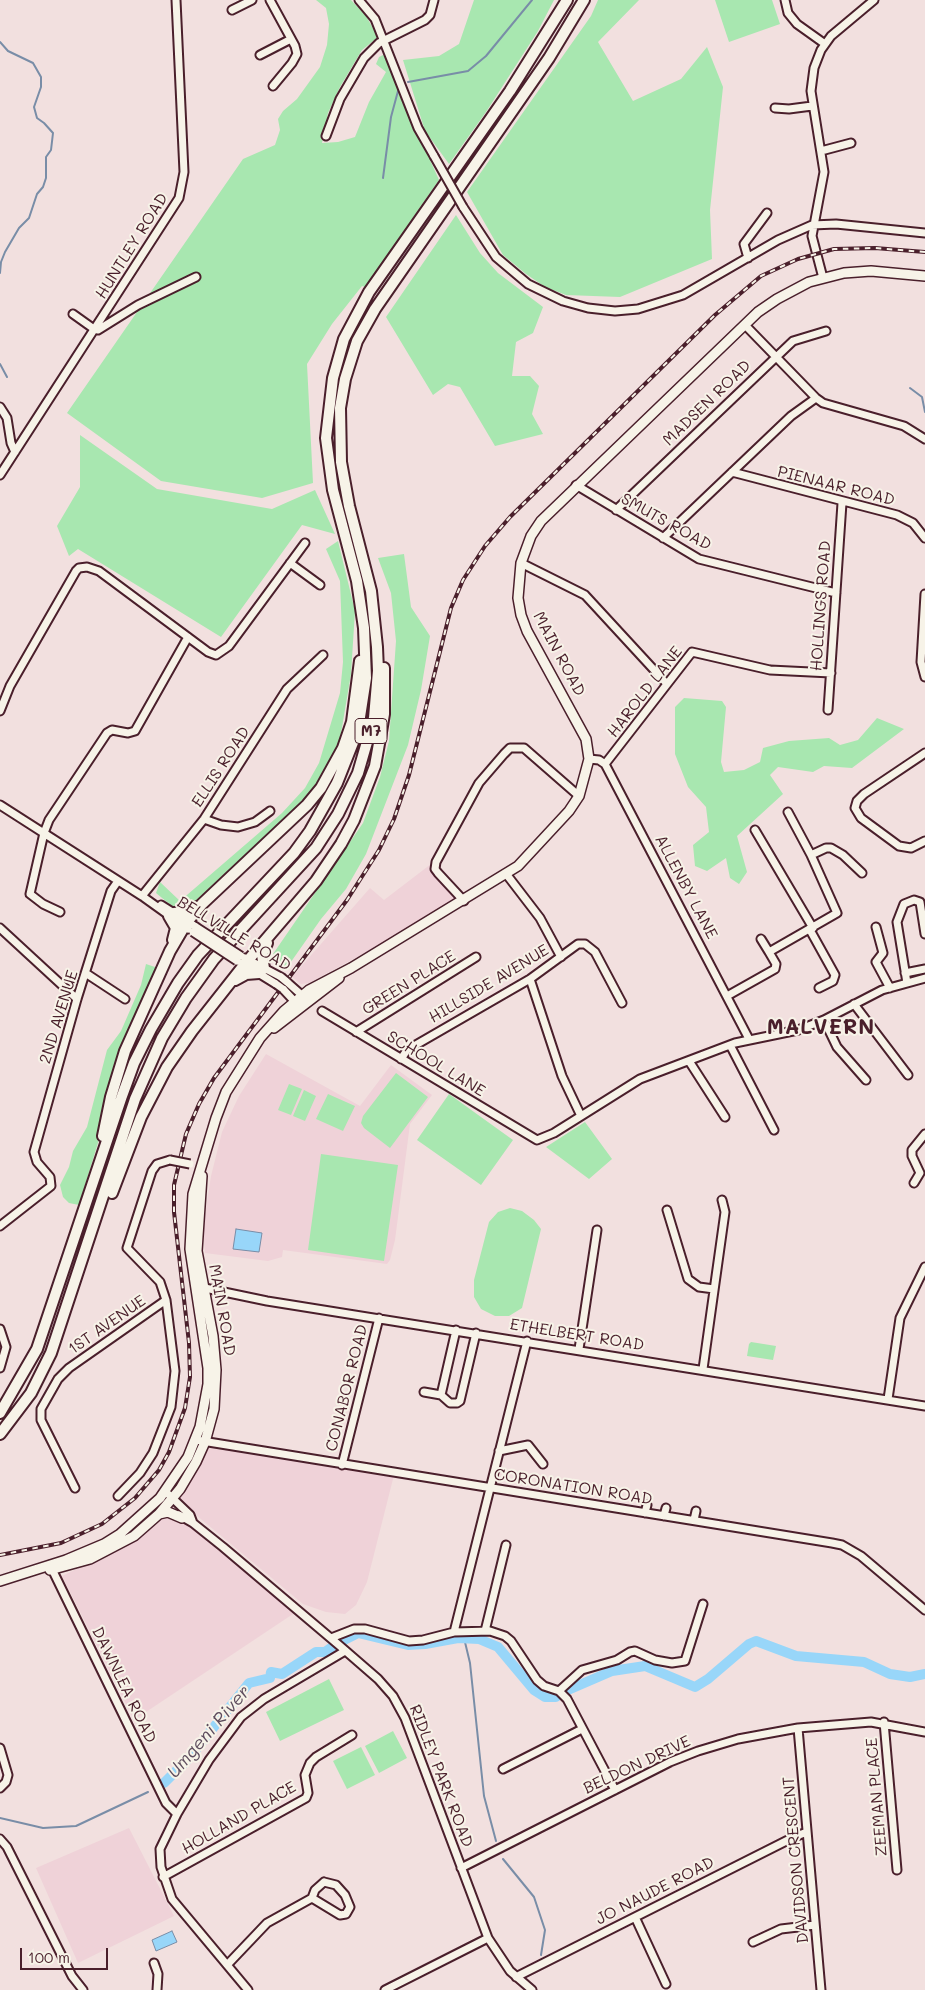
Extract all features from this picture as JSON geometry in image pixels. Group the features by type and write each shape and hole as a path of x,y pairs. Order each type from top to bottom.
{"highway":[{"name":"M7","path":"0,1413 37,1349 134,1063 165,1004 193,962 294,853 326,806 338,783 358,730 364,702 366,656 364,628 357,581 336,503 327,455 328,412 338,358 352,322 369,292 510,91 567,0"},
{"name":"M7","path":"0,1434 31,1393 51,1353 135,1099 162,1038 186,998 214,959 316,848 338,814 358,773 374,718 378,671 376,625 362,552 344,483 339,446 342,392 358,341 385,292 549,58 584,0"},
{"path":"31,1393 60,1339 141,1117 179,1049 230,984 243,960 272,935 316,881 341,844 364,796 375,766 384,714 384,659 373,580 362,552"},
{"path":"93,1181 111,1097 125,1051 170,951 176,928 172,915 187,912 202,904 307,805 334,767 352,722 364,628"},
{"path":"170,951 190,927 202,904"},
{"path":"230,984 246,974 262,971 262,954 272,935"}],"main road":[{"name":"MAIN ROAD","path":"0,1581 90,1559 122,1543 159,1514 188,1457 196,1440 205,1405 208,1368 199,1287 190,1249 190,1219 193,1194 216,1118 226,1092 252,1051 305,998 351,968 507,875 518,866 569,811 579,796 585,780 589,759 583,731 536,649 521,615 517,590 521,563 531,536 541,521 576,485 745,325 777,299 822,278 859,271 925,276"},
{"name":"MAIN ROAD","path":"51,1567 104,1544 139,1520 166,1498 189,1475 205,1442 214,1409 216,1370 206,1303 199,1287"},
{"path":"159,1514 168,1512 182,1518"}],"street":[{"name":"HUNTLEY ROAD","path":"1,473 179,198 183,186 176,0"},
{"path":"232,10 252,0"},
{"path":"270,0 296,49 295,58 273,86"},
{"path":"359,0 375,19 385,40 415,122 463,207 489,248 515,275 550,296 588,308 615,311 633,310 667,302 694,290 791,233 812,226 836,224 925,233"},
{"path":"326,136 340,99 364,58 385,40 425,20 430,15 434,0"},
{"path":"785,0 788,13 796,24 825,44"},
{"path":"822,278 812,241 812,226 824,178 812,106 811,91 814,68 825,44 840,27 874,0"},
{"path":"260,55 291,39"},
{"path":"775,108 789,109 812,106"},
{"path":"821,152 851,142"},
{"path":"748,258 744,244 767,213"},
{"path":"73,314 94,329 105,327 138,305 196,277"},
{"path":"745,325 816,398 828,406 904,426 925,439"},
{"name":"MADSEN ROAD","path":"616,510 775,357 799,338 826,331"},
{"path":"663,538 791,416 816,398"},
{"path":"0,407 7,418 11,443 15,452"},
{"name":"PIENAAR ROAD","path":"732,472 842,503 897,515 919,528 925,538"},
{"name":"SMUTS ROAD","path":"576,485 704,561 836,593"},
{"name":"HOLLINGS ROAD","path":"828,710 842,503"},
{"path":"0,711 1,701 76,571 82,567 99,570 210,653 216,655 223,652 305,543"},
{"path":"290,563 320,585"},
{"path":"521,563 585,595 667,684"},
{"path":"925,594 921,662 925,677"},
{"path":"60,912 32,897 30,894 44,833 49,820 107,733 112,730 128,733 135,730 188,637"},
{"name":"HAROLD LANE","path":"605,764 692,652 770,670 831,672"},
{"name":"ELLIS ROAD","path":"142,896 204,820 287,689 323,655"},
{"path":"464,901 435,869 436,862 479,784 510,748 524,748 532,752 579,796"},
{"path":"925,753 864,794 857,801 855,808 861,818 899,846 911,848 925,841"},
{"path":"589,759 599,760 605,764"},
{"name":"ALLENBY LANE","path":"605,764 749,1039"},
{"name":"BELLVILLE ROAD","path":"0,805 305,998"},
{"path":"204,820 238,827 255,822 270,811"},
{"path":"770,952 835,916 837,911 811,855 788,812"},
{"path":"755,830 836,975 832,981 819,988"},
{"path":"811,855 826,848 831,848 843,855 862,873"},
{"path":"507,875 540,918 561,957"},
{"name":"2ND AVENUE","path":"0,1226 51,1186 50,1177 37,1162 33,1154 36,1140 112,891 118,881"},
{"path":"907,983 897,922 904,904 914,900 920,902 925,934"},
{"path":"876,927 883,953 876,962 890,988"},
{"path":"0,929 78,999"},
{"path":"727,996 774,970 776,964 762,938"},
{"name":"HILLSIDE AVENUE","path":"401,1058 408,1050 530,979 578,944 588,946 594,952 622,1003"},
{"name":"GREEN PLACE","path":"356,1032 476,957"},
{"path":"905,973 925,969"},
{"path":"87,974 125,999"},
{"path":"530,979 562,1076 581,1116 640,1079 749,1039 782,1035 824,1020 890,988 925,978"},
{"name":"BELLVILLE ROAD","path":"282,983 297,1004"},
{"path":"854,1004 908,1075"},
{"name":"SCHOOL LANE","path":"322,1011 537,1140 544,1138 581,1116"},
{"path":"824,1020 837,1047 866,1080"},
{"path":"730,1045 774,1130"},
{"path":"689,1061 724,1117"},
{"path":"914,1183 920,1174 912,1156 912,1150 925,1134"},
{"name":"1ST AVENUE","path":"74,1488 41,1420 41,1409 58,1379 69,1368 166,1300 160,1282 127,1248 152,1171 157,1164 170,1160 202,1167"},
{"path":"703,1369 726,1212 722,1200"},
{"path":"668,1210 688,1279 699,1287 714,1289"},
{"path":"579,1349 598,1230"},
{"path":"888,1399 900,1318 925,1267"},
{"name":"ETHELBERT ROAD","path":"199,1287 224,1293 925,1406"},
{"path":"206,1303 213,1296 224,1293"},
{"path":"118,1496 140,1473 152,1453 171,1407 175,1371 166,1300"},
{"name":"CONABOR ROAD","path":"342,1464 379,1318"},
{"path":"0,1329 6,1348 0,1368"},
{"path":"441,1395 456,1330"},
{"path":"424,1392 441,1395 454,1404 460,1400 476,1333"},
{"path":"454,1632 527,1341"},
{"name":"CORONATION ROAD","path":"196,1440 645,1513 665,1512 694,1520 807,1535 842,1545 852,1550 925,1610"},
{"path":"499,1451 528,1445 543,1464"},
{"name":"RIDLEY PARK ROAD","path":"166,1498 182,1518 193,1523 378,1679 400,1707 488,1938 503,1963 532,1990"},
{"name":"RIDLEY PARK ROAD","path":"166,1498 190,1515 193,1523"},
{"path":"636,1511 644,1504 645,1513"},
{"path":"694,1520 696,1511"},
{"path":"485,1631 506,1545"},
{"name":"DAWNLEA ROAD","path":"51,1567 166,1802 177,1814"},
{"path":"559,1691 582,1670 591,1665 617,1660 630,1652 635,1651 656,1660 672,1663 685,1661 703,1604"},
{"path":"330,1638 354,1629 365,1629 409,1640 423,1640 454,1632 485,1631 505,1636 511,1640 537,1680 544,1686 559,1691 566,1699 615,1790"},
{"path":"248,1990 176,1904 169,1893 163,1877 160,1849 177,1814 217,1748 241,1717 264,1699 345,1651"},
{"name":"BELDON DRIVE","path":"461,1868 615,1790 698,1751 738,1739 798,1728 884,1722 925,1732"},
{"name":"ZEEMAN PLACE","path":"884,1722 896,1870"},
{"name":"DAVIDSON CRESCENT","path":"798,1728 821,1990"},
{"path":"503,1769 582,1729"},
{"name":"HOLLAND PLACE","path":"163,1877 306,1798 308,1793 305,1775 310,1763 316,1757 352,1735"},
{"path":"0,1748 8,1774 6,1782 0,1788"},
{"name":"JO NAUDE ROAD","path":"516,1977 807,1832"},
{"path":"0,1840 7,1847 72,1976 83,1990"},
{"path":"228,1964 267,1923 312,1898 319,1885 324,1882 332,1883 344,1895 350,1907 346,1914 340,1915 312,1898"},
{"path":"634,1917 666,1984"},
{"path":"753,1942 780,1929 815,1925"},
{"path":"385,1990 488,1938"},
{"path":"154,1963 158,1974 156,1990"}],"shaded area":[{"path":"431,864 461,901 309,983 301,984 292,977 370,888 384,900"},
{"path":"266,1054 360,1106 391,1065 432,1095 410,1124 395,1240 390,1260 387,1264 283,1250 282,1257 268,1261 205,1253 203,1229 211,1176 222,1132 239,1096"},
{"path":"206,1441 394,1475 367,1582 356,1605 345,1614 326,1612 303,1604 178,1500 198,1464"},
{"path":"169,1504 296,1612 134,1720 62,1576 91,1562 140,1529"},
{"path":"129,1828 174,1916 78,1963 36,1868"}],"green space":[{"path":"316,0 351,0 366,16 378,37 362,50 340,87 328,113 322,143 338,142 355,137 369,102 386,72 376,64 379,57 383,55 387,57 397,86 439,180 365,287 362,286 332,324 307,364 313,483 262,498 161,481 67,413 243,159 275,145 280,130 278,119 283,111 297,99 320,67 327,45 329,24 326,8"},
{"path":"474,0 554,0 538,31 486,112 449,164 425,131 403,60 439,56 459,44"},
{"path":"598,0 639,0 598,42 633,101 681,79 707,47 723,87 710,210 712,259 620,297 566,295 545,287 526,274 503,255 467,192 591,16"},
{"path":"715,0 772,0 780,24 729,42"},
{"path":"456,215 480,253 498,273 543,307 533,333 516,342 512,376 530,376 539,386 532,414 543,434 495,446 460,387 448,384 433,395 386,317"},
{"path":"80,435 157,489 272,509 315,490 335,534 302,525 221,637 78,549 69,556 57,526 80,487"},
{"path":"338,541 355,611 351,674 339,745 323,775 300,804 190,906 173,907 156,893 160,882 180,901 282,813 305,788 319,763 340,693 343,662 340,581 326,549"},
{"path":"404,554 411,607 430,636 421,690 408,745 366,854 346,889 321,919 286,969 273,954 363,823 380,777 389,741 396,641 391,593 378,558"},
{"path":"684,698 722,701 726,707 721,762 724,772 744,770 760,762 763,748 789,741 829,738 840,745 858,740 877,718 904,729 852,768 824,766 813,772 778,767 770,775 783,794 737,836 747,872 739,884 730,878 726,858 707,871 695,866 693,845 709,832 706,807 688,787 675,754 675,707"},
{"path":"146,964 158,968 101,1133 79,1205 69,1203 63,1197 60,1185 69,1167 73,1151 87,1127 107,1050 121,1031 141,985"},
{"path":"396,1073 428,1097 390,1148 364,1128 361,1123 363,1116"},
{"path":"289,1084 302,1089 291,1115 278,1110"},
{"path":"304,1090 316,1096 305,1121 293,1116"},
{"path":"328,1094 355,1106 343,1131 316,1119"},
{"path":"449,1094 513,1140 481,1185 417,1140"},
{"path":"585,1122 612,1159 589,1179 546,1147"},
{"path":"321,1154 398,1165 384,1261 308,1250"},
{"path":"510,1208 522,1211 534,1220 541,1229 522,1308 509,1316 495,1316 481,1309 474,1297 474,1280 489,1222 498,1212"},
{"path":"751,1342 776,1346 773,1360 747,1356"},
{"path":"329,1679 344,1710 280,1741 266,1712"},
{"path":"393,1731 407,1758 379,1773 365,1746"},
{"path":"361,1747 375,1775 347,1789 333,1761"}],"water":[{"path":"236,1229 262,1233 259,1252 233,1249"},
{"path":"172,1931 177,1942 156,1951 152,1940"}],"waterway":[{"path":"408,82 468,71 486,56 532,0"},
{"path":"0,42 8,51 33,63 41,77 41,87 34,107 37,118 53,133 51,150 46,157 46,178 43,187 37,194 29,218 19,228 5,252 1,262 0,273"},
{"path":"383,178 391,117 398,91"},
{"path":"0,364 7,377"},
{"path":"910,388 922,397 925,412"},
{"name":"Umgeni River","path":"342,1641 358,1633 408,1645 458,1638 479,1639 498,1647 534,1690 545,1697 556,1697"},
{"path":"464,1638 470,1663 484,1796 496,1841"},
{"name":"Umgeni River","path":"568,1690 612,1671 645,1666 695,1687 708,1679 749,1644 756,1641 796,1656 864,1662 890,1674 910,1677 925,1674"},
{"name":"Umgeni River","path":"164,1783 190,1757 249,1683 270,1678 271,1672 282,1674 316,1652 325,1652 332,1647"},
{"name":"Umgeni River","path":"0,1818 43,1828 76,1826 148,1792"},
{"path":"503,1859 534,1897 545,1930 541,1955"}],"railway":[{"path":"0,1555 61,1543 102,1524 135,1498 159,1470 169,1452 185,1408 190,1377 189,1343 174,1212 174,1185 186,1134 199,1104 214,1078 347,900 379,850 394,819 409,775 451,608 463,580 485,546 510,517 715,315 761,276 798,259 834,249 875,248 925,252"}],"district":[{"name":"MALVERN","path":"821,1028"}]}
